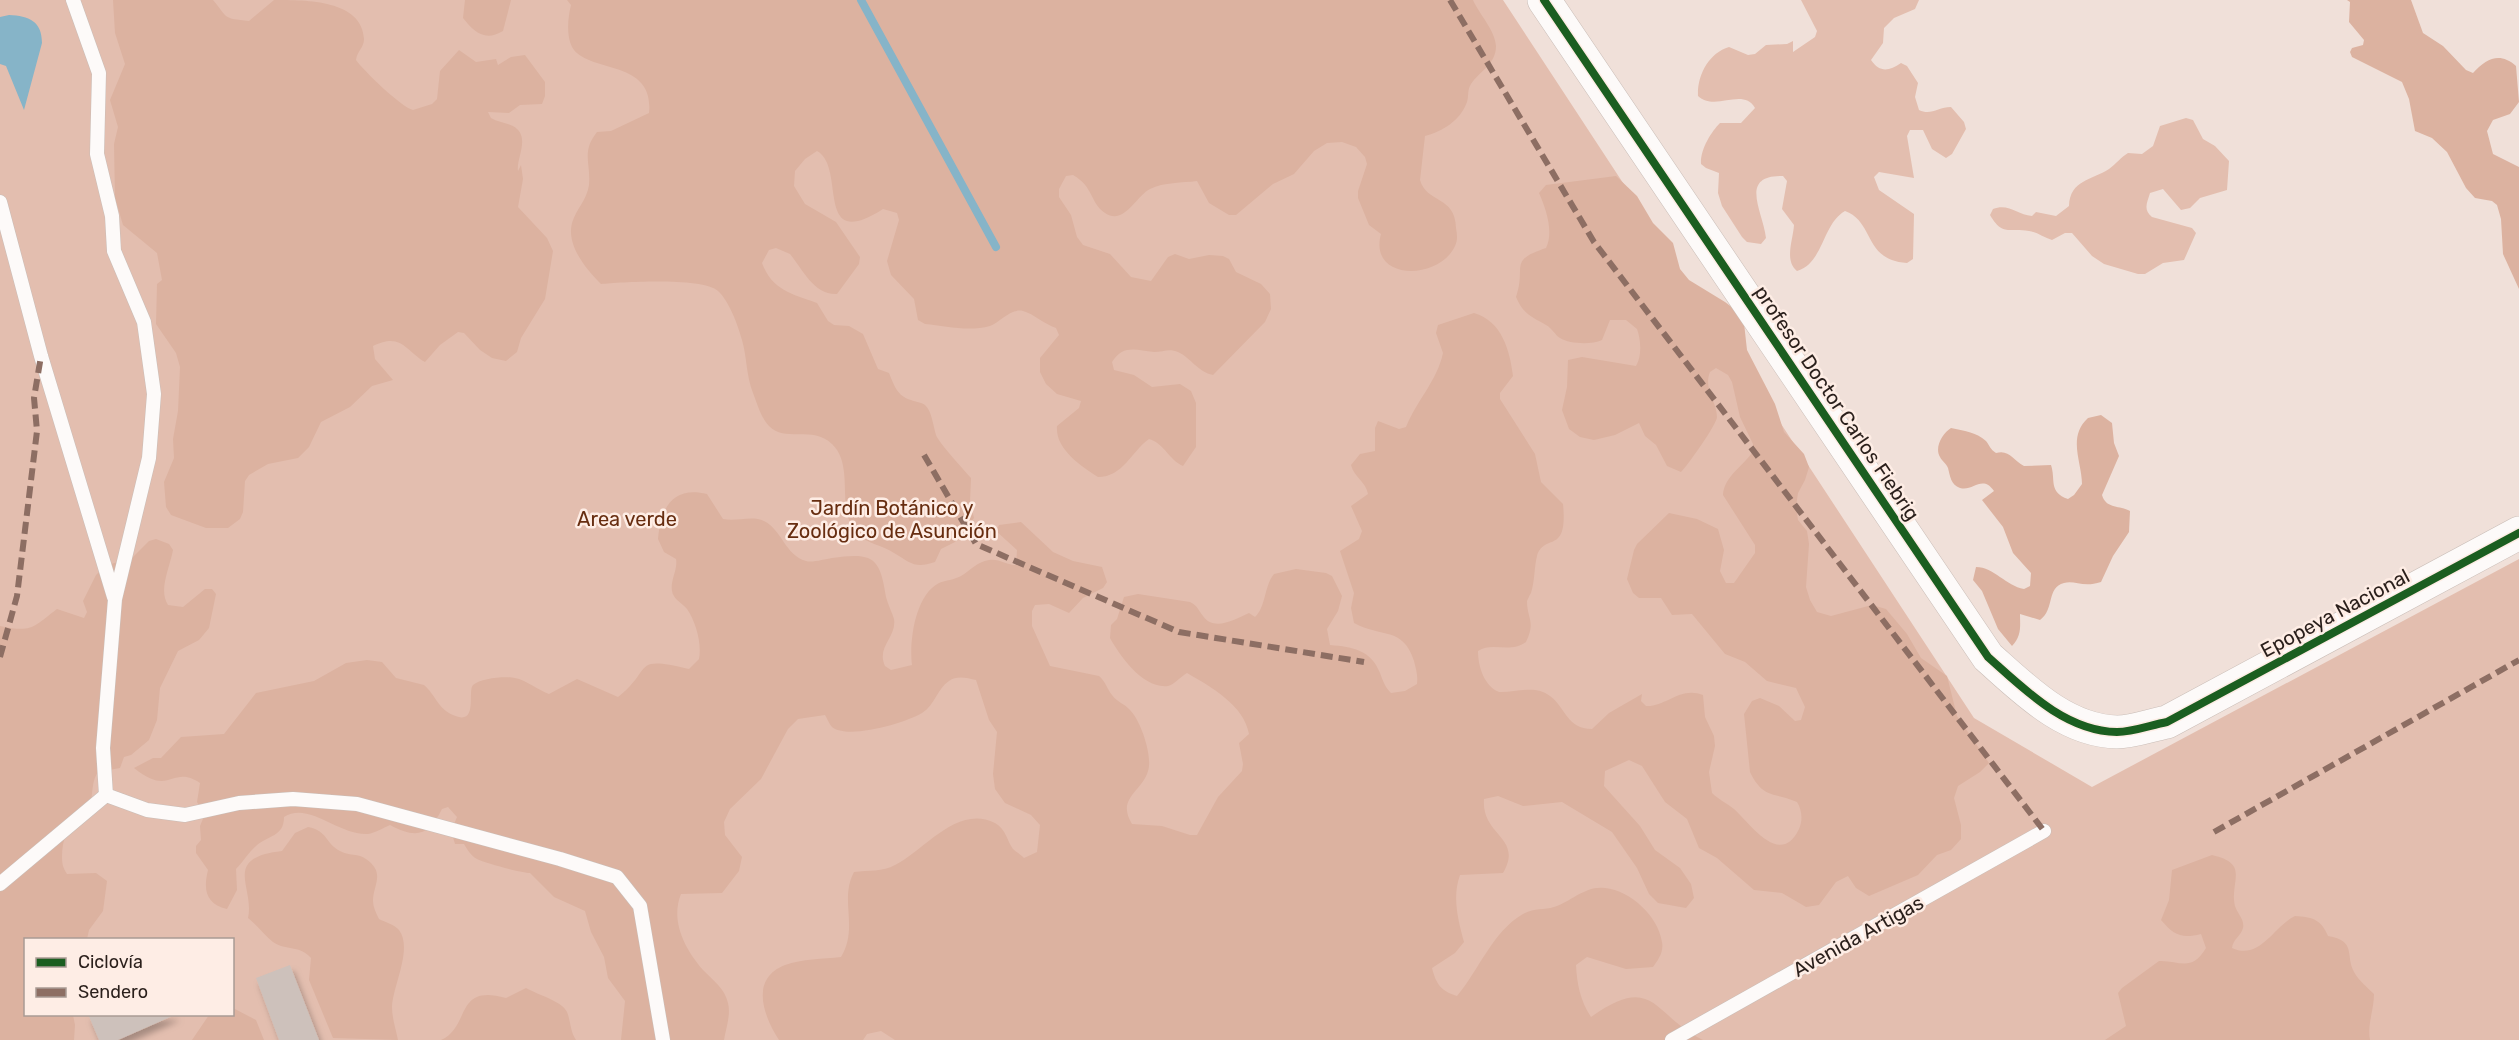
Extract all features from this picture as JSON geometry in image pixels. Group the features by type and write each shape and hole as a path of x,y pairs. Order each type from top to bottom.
{"street":[{"name":"profesor Doctor Carlos Fiebrig","path":"1544,0 1988,657 2030,695 2071,722 2117,732 2167,723"},
{"name":"Epopeya Nacional","path":"2167,723 2519,533"}],"lane":[{"path":"73,0 99,73 98,154 111,216 114,252 144,321 154,393 149,458 115,599 103,748 105,795"},
{"path":"0,202 41,356 115,599"},
{"path":"0,884 105,795"},
{"path":"105,795 147,810 186,815 239,803 293,799 357,804 560,859 617,877 640,906 663,1040"},
{"name":"Avenida Artigas","path":"1672,1040 2044,831"}],"green space":[{"name":"Jardín Botánico y Zoológico de Asunción","path":"0,0 1503,0 1974,718 2092,787 2519,559 2519,1040 0,1040"},
{"path":"113,0 213,0 227,16 249,21 274,0 331,5 354,16 361,26 364,42 356,60 392,95 413,110 432,104 437,99 440,71 459,50 476,62 496,59 498,65 511,57 525,55 545,82 545,96 542,104 520,105 509,113 488,112 491,118 512,125 520,133 522,144 518,171 521,165 523,179 518,207 547,238 553,251 545,299 521,338 517,352 506,361 492,358 480,350 464,333 458,332 440,345 425,362 396,342 382,342 373,346 375,359 393,380 372,386 350,407 321,422 309,447 298,458 268,464 249,475 245,481 243,512 240,519 228,528 206,528 171,515 166,507 164,482 174,458 173,439 178,411 180,367 176,353 156,324 157,284 162,280 157,253 123,225 115,198 114,144 118,127 110,100 125,64 115,33"},
{"path":"465,0 511,0 503,31 491,36 480,34 471,27 463,18"},
{"path":"567,0 1473,0 1490,28 1496,46 1490,63 1470,86 1467,102 1460,115 1444,128 1425,136 1420,180 1428,193 1451,210 1457,237 1455,246 1447,257 1435,266 1407,271 1394,268 1385,261 1380,249 1381,234 1369,225 1358,198 1367,164 1365,157 1356,147 1342,142 1327,143 1314,151 1294,174 1273,184 1236,215 1229,215 1209,203 1197,181 1167,184 1150,189 1124,213 1112,216 1100,209 1080,180 1073,175 1066,176 1059,189 1059,197 1071,215 1077,237 1083,245 1110,254 1131,277 1151,281 1168,257 1175,254 1189,259 1209,255 1223,256 1229,259 1236,272 1261,284 1270,294 1271,309 1265,322 1213,375 1172,350 1154,352 1125,350 1112,362 1114,370 1134,375 1152,387 1180,384 1191,391 1196,403 1196,447 1183,466 1159,444 1149,439 1126,463 1107,476 1098,477 1077,462 1060,442 1057,426 1079,408 1081,401 1057,394 1046,384 1040,372 1040,358 1059,335 1056,328 1023,311 1010,313 990,326 982,328 925,324 918,320 914,299 891,275 887,261 899,220 897,213 883,209 861,220 847,221 839,215 826,160 817,151 805,159 795,171 794,186 805,204 836,222 860,257 859,264 837,294 815,286 790,254 776,248 769,250 762,263 766,272 784,290 817,303 828,321 834,325 849,326 863,334 878,369 889,373 902,396 923,404 927,408 938,439 971,478 970,502 974,518 955,542 941,549 935,562 918,565 858,534 847,513 843,465 832,444 824,438 808,434 776,431 766,423 751,386 738,327 729,307 718,291 710,287 680,282 601,284 579,257 571,232 574,218 588,190 588,152 592,139 597,132 611,131 649,113 648,95 642,83 631,75 591,61 572,47 568,32 571,5"},
{"path":"1801,0 1919,0 1915,9 1894,18 1884,28 1883,43 1871,60 1881,69 1893,68 1901,63 1907,66 1918,83 1915,97 1919,110 1931,112 1951,107 1964,122 1966,129 1952,154 1946,158 1932,149 1923,130 1910,130 1907,136 1914,178 1879,172 1874,177 1879,190 1914,214 1913,259 1907,263 1883,255 1876,248 1861,223 1845,211 1837,217 1813,260 1806,267 1797,271 1793,267 1790,256 1794,225 1782,209 1787,181 1783,176 1769,177 1761,181 1757,188 1756,196 1766,238 1761,244 1747,242 1722,206 1718,193 1719,173 1701,164 1702,153 1707,142 1720,123 1741,123 1755,108 1750,102 1743,100 1712,102 1698,96 1700,80 1706,66 1716,54 1729,47 1748,55 1755,54 1766,45 1787,44 1793,41 1793,52 1815,37 1817,31"},
{"path":"2347,0 2411,0 2423,33 2443,46 2466,70 2473,73 2483,64 2499,58 2516,66 2519,102 2510,114 2493,120 2487,131 2493,154 2519,167 2519,289 2503,254 2501,219 2497,205 2492,201 2475,198 2466,188 2447,152 2432,138 2415,131 2409,99 2402,82 2352,57 2350,52 2352,48 2363,45 2364,40 2349,22 2350,2"},
{"path":"2186,118 2193,120 2203,139 2215,146 2229,161 2227,190 2200,198 2190,208 2181,210 2163,189 2150,193 2147,209 2152,217 2192,228 2196,233 2184,260 2163,263 2145,274 2138,274 2104,264 2092,256 2072,233 2065,233 2052,240 2032,232 2006,230 1999,226 1990,215 1993,209 2004,207 2032,216 2036,212 2056,216 2069,206 2073,191 2083,182 2109,169 2128,153 2142,154 2153,146 2160,126"},
{"path":"1616,176 1637,196 1653,223 1673,243 1680,269 1689,280 1737,311 1744,323 1747,350 1775,404 1784,432 1804,454 1809,467 1798,493 1796,506 1798,520 1807,531 1809,544 1806,587 1817,612 1831,616 1872,605 1886,609 1907,634 1921,658 1947,676 1957,716 1989,763 1980,772 1958,786 1954,798 1961,825 1961,839 1951,850 1937,855 1918,875 1869,896 1856,888 1848,876 1836,882 1819,905 1806,907 1782,893 1754,890 1717,858 1699,848 1687,819 1665,802 1642,766 1629,760 1605,771 1604,786 1640,826 1655,850 1680,868 1691,884 1694,898 1686,908 1658,903 1649,894 1637,868 1612,832 1562,802 1523,806 1498,796 1484,799 1489,821 1508,851 1508,861 1503,873 1460,875 1456,900 1464,942 1455,953 1432,968 1440,986 1457,996 1503,930 1523,914 1554,907 1592,889 1615,890 1642,906 1649,914 1659,932 1662,949 1653,967 1626,969 1587,957 1576,965 1580,992 1591,1017 1612,1004 1628,998 1641,998 1652,1002 1686,1030 1703,1040 895,1040 881,1031 867,1034 863,1040 779,1040 765,1010 763,989 767,979 774,971 785,965 805,960 841,957 849,935 848,893 854,872 890,867 942,831 968,819 981,819 995,823 1004,832 1013,849 1024,858 1037,852 1040,825 1031,815 1005,803 995,789 993,774 997,732 989,720 976,680 966,678 955,678 949,681 922,713 877,729 840,731 832,727 825,715 798,719 788,729 761,779 730,809 724,822 725,835 742,857 739,871 722,893 681,894 677,914 681,934 690,953 715,981 728,1003 729,1012 724,1040 621,1040 625,1001 608,978 604,957 591,932 585,911 554,897 530,873 481,861 469,852 464,844 455,844 451,831 457,817 448,807 442,809 427,830 414,833 390,825 368,834 357,833 304,813 294,813 284,817 278,832 256,846 236,869 237,890 227,909 210,900 206,890 208,870 196,853 196,846 201,840 200,826 205,814 197,802 200,783 183,777 156,780 134,768 153,758 161,758 181,737 224,734 256,693 314,681 346,663 367,660 382,662 396,678 424,685 444,709 461,717 466,716 469,712 473,685 487,679 515,678 549,694 577,679 618,697 650,664 689,669 699,659 698,633 687,609 673,594 676,559 664,552 658,539 662,517 671,502 677,496 695,492 707,494 723,519 764,521 775,530 793,553 806,561 857,556 866,557 872,561 881,574 894,619 893,631 883,653 885,666 891,670 912,665 915,620 924,598 931,589 939,583 961,576 985,561 996,560 1016,565 1017,550 996,531 999,525 1021,522 1053,552 1073,561 1102,567 1107,582 1103,588 1083,598 1069,613 1049,604 1035,605 1032,611 1032,626 1050,666 1099,676 1110,693 1128,708 1138,722 1145,739 1149,765 1145,778 1128,801 1128,815 1132,824 1162,826 1197,835 1218,797 1242,771 1239,743 1249,734 1246,724 1241,714 1225,698 1187,673 1168,686 1159,686 1133,670 1110,638 1111,625 1117,619 1124,597 1138,594 1190,602 1208,621 1219,624 1249,613 1255,617 1259,613 1268,584 1274,574 1296,569 1326,573 1332,576 1342,596 1338,611 1327,629 1330,645 1360,651 1372,659 1391,693 1405,691 1417,684 1414,661 1404,642 1354,623 1351,608 1354,593 1340,551 1359,539 1362,531 1351,506 1368,494 1351,465 1360,454 1375,451 1375,428 1378,421 1399,429 1406,427 1432,382 1440,363 1443,353 1436,333 1438,325 1474,313 1484,317 1498,330 1507,347 1513,376 1500,393 1500,399 1535,454 1541,482 1563,504 1564,520 1559,537 1545,545 1537,556 1531,593 1527,601 1531,625 1526,642 1513,647 1489,647 1478,651 1479,663 1486,680 1499,692 1538,690 1544,692 1577,726 1592,729 1609,713 1642,694 1641,701 1646,706 1687,693 1703,695 1705,717 1714,736 1715,746 1709,772 1712,793 1734,809 1765,839 1774,844 1783,845 1791,840 1799,829 1800,808 1797,802 1765,791 1755,781 1750,772 1744,714 1752,701 1760,698 1779,706 1795,721 1801,720 1805,707 1796,688 1767,681 1745,662 1725,654 1692,614 1672,615 1661,598 1639,598 1633,593 1627,579 1637,544 1669,513 1697,519 1718,529 1724,550 1720,571 1726,583 1734,583 1755,553 1755,545 1723,495 1727,482 1753,451 1753,444 1740,417 1732,382 1728,375 1716,368 1710,372 1708,384 1715,406 1716,421 1681,472 1667,466 1656,445 1645,436 1639,423 1615,435 1594,440 1580,437 1569,429 1562,410 1567,387 1568,360 1582,357 1636,366 1640,348 1637,329 1626,320 1610,320 1602,340 1587,343 1569,342 1528,314 1516,297 1522,261 1546,248 1548,242 1548,221 1539,193 1546,185"},
{"path":"2101,415 2112,423 2114,443 2119,456 2102,495 2110,505 2130,511 2129,532 2113,556 2101,582 2089,584 2068,582 2058,586 2052,594 2048,610 2040,620 2020,614 2019,635 2012,646 1998,629 1982,591 1973,580 1976,567 1989,570 2011,584 2024,589 2030,586 2031,573 2013,553 2003,527 1982,500 1994,491 1985,484 1965,489 1955,485 1947,466 1938,453 1940,441 1951,428 1961,430 1978,436 1986,441 1996,453 2004,452 2024,466 2051,465 2055,489 2068,499 2082,484 2077,450 2078,433 2088,418"},
{"path":"156,539 169,544 173,550 164,585 168,605 183,607 205,589 212,589 216,594 209,628 199,640 178,651 160,688 157,720 149,740 131,755 124,757 120,768 98,772 88,813 65,838 62,859 67,874 96,873 107,881 103,911 89,930 87,938 24,938 24,1016 73,1016 74,1040 0,1040 0,626 19,629 32,627 57,609 84,618 87,612 83,601 96,575 105,566 133,557 149,541"},
{"path":"308,827 323,834 335,848 346,854 363,857 376,869 377,879 373,901 375,910 379,919 397,928 403,938 403,957 392,1007 398,1040 333,1038 309,980 311,958 302,951 273,942 248,918 246,867 252,860 263,855 282,851 295,833"},
{"path":"2212,855 2224,859 2235,868 2235,906 2243,925 2232,948 2242,951 2259,946 2295,916 2311,918 2319,922 2328,936 2337,938 2347,945 2354,972 2374,994 2369,1029 2370,1040 2105,1040 2126,1026 2118,993 2122,988 2159,961 2190,963 2206,948 2201,934 2183,936 2170,929 2161,920 2169,900 2172,870"},
{"path":"526,988 555,1001 564,1008 576,1040 441,1040 450,1034 470,1001 478,996 490,995 506,998"},
{"path":"234,1009 256,1020 264,1040 192,1040 208,1016 234,1016"}],"water":[{"path":"9,15 28,18 40,29 42,43 24,110 6,66 0,64 0,17"}],"building":[{"path":"290,965 319,1040 279,1040 256,978"},
{"path":"89,1016 172,1016 118,1040 99,1040"}],"waterway":[{"path":"861,0 996,247"}],"marked path":[{"path":"1450,0 1594,242 2044,831"},
{"path":"0,657 17,596 37,431 34,398 41,356"},
{"path":"924,455 976,544 1179,632 1364,662"},
{"path":"2214,832 2519,660"}],"cycle path":[{"path":"1544,0 1988,657 2031,695 2063,716 2098,730 2117,732 2167,722 2519,533"}],"park label":[{"name":"Area verde","path":"627,519"}]}
